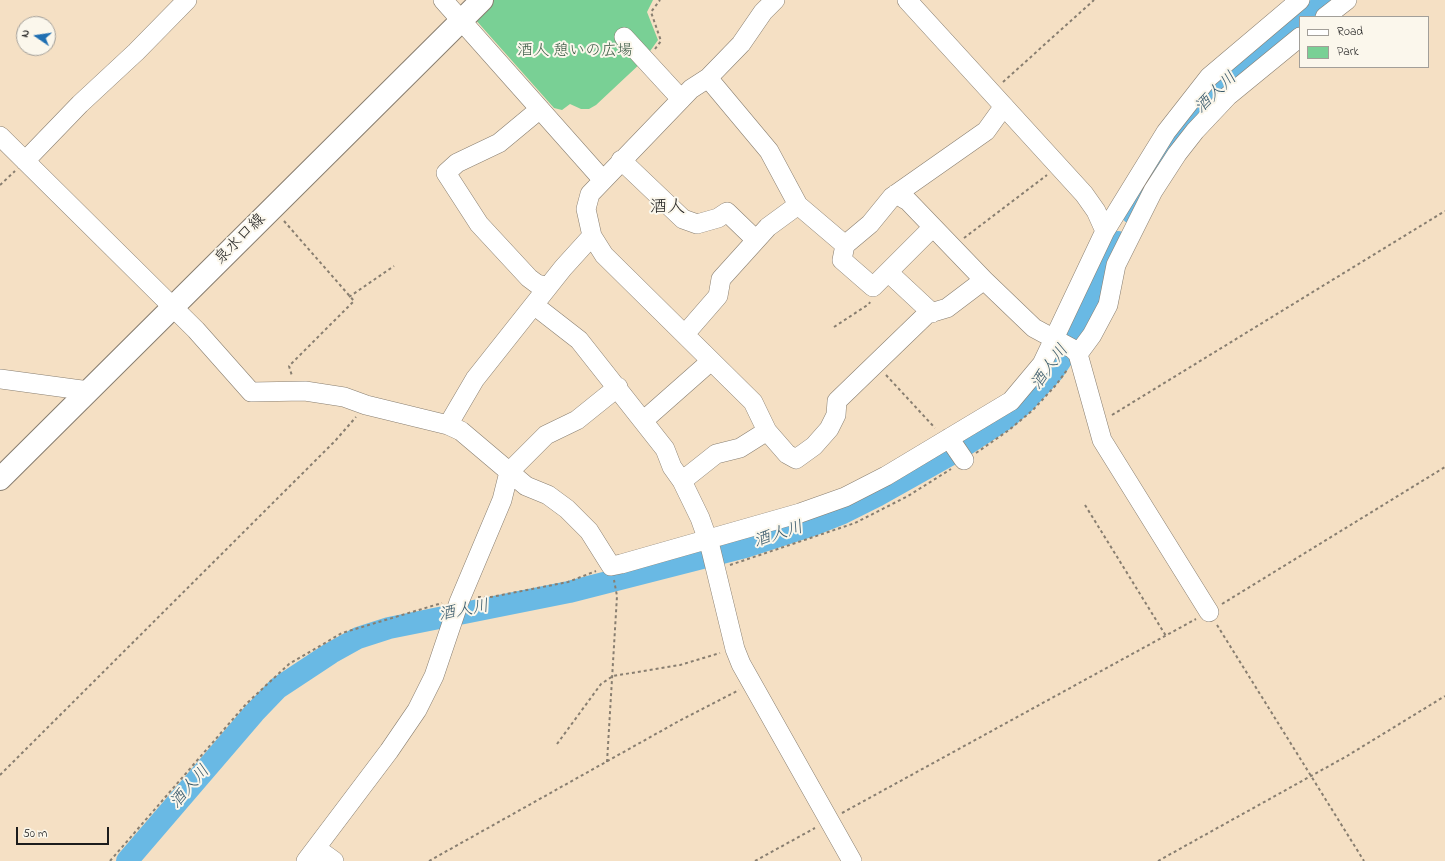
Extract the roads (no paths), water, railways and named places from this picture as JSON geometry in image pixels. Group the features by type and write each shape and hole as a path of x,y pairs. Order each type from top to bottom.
{"main road":[{"name":"泉水口線","path":"0,479 482,0"}],"street":[{"path":"25,161 80,104 136,52 187,0"},
{"path":"443,0 602,180"},
{"path":"775,0 763,12 740,44 708,78 691,89 621,160 590,194 586,209 592,236 604,255 753,402 767,431 787,454 796,459 814,446 829,429 836,415 837,402 927,314 947,308 984,280"},
{"path":"907,0 1059,166 1096,211 1105,231"},
{"path":"0,136 172,308 196,330 251,392 305,391 344,398 366,405 448,424 461,430 526,486 548,495 567,509 589,531 611,566 800,513 845,497 886,476 1011,401 1042,364 1105,231 1166,132 1209,77 1300,0"},
{"path":"1326,16 1347,0"},
{"path":"624,38 681,99"},
{"path":"1078,354 1092,335 1108,305 1116,265 1153,191 1177,154 1195,131 1228,96 1299,38"},
{"path":"1209,77 1228,96"},
{"path":"708,78 769,151 798,206 845,245"},
{"path":"933,227 873,287 842,260 845,245 870,224 896,194 986,130 998,99"},
{"path":"540,109 498,143 457,163 446,174 479,224 529,278 537,284 548,287"},
{"path":"621,160 683,219 697,224 718,218 727,212 756,240"},
{"path":"896,194 908,201 984,280 1034,328 1073,349 1078,354 1102,440 1208,612"},
{"path":"685,334 718,296 721,279 768,227 798,206"},
{"path":"448,424 475,379 534,304 592,236"},
{"path":"888,272 932,313"},
{"path":"534,304 579,340 665,449 672,467 682,481 700,518 708,539 735,649 751,683 852,861"},
{"path":"643,421 711,361"},
{"path":"0,378 89,391"},
{"path":"334,861 311,854 389,751 417,710 434,676 461,598 502,500 509,472 546,434 578,420 618,388"},
{"path":"682,481 716,454 740,448 767,431"},
{"path":"949,438 964,460"}],"waterway":[{"name":"酒人川","path":"1308,16 1328,0"},
{"name":"酒人川","path":"1132,213 1153,170 1198,111 1244,69 1299,24"},
{"name":"酒人川","path":"127,861 254,713 278,688 331,653 358,638 389,628 569,592 745,547 813,525 843,513 877,496 950,455 1004,420 1023,404 1053,372 1063,357 1085,315 1118,242"}],"district":[{"name":"酒人","path":"667,209"}],"park label":[{"name":"酒人 憩いの広場","path":"575,52"}]}
